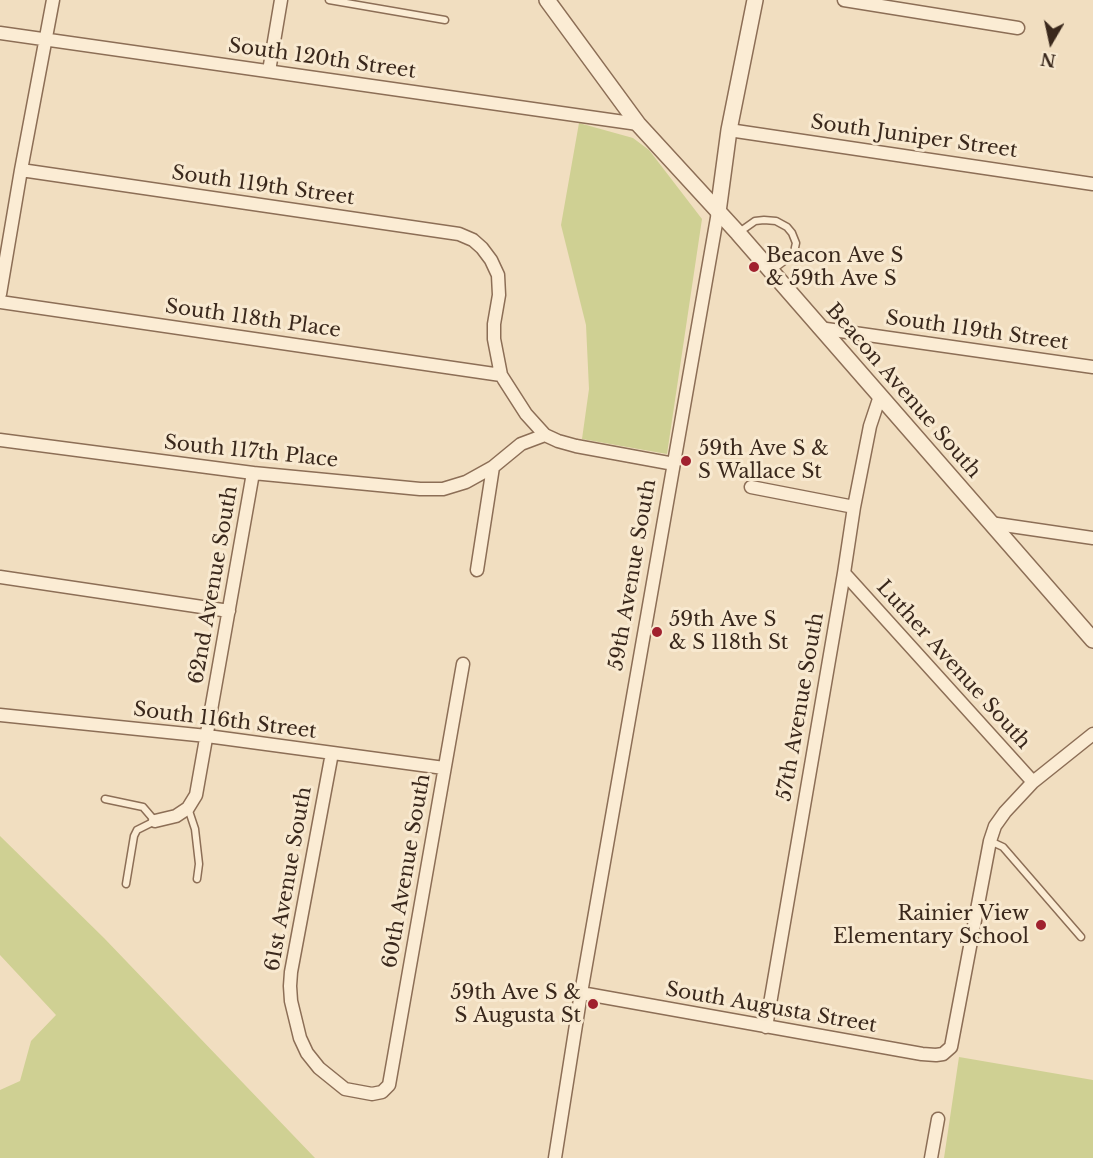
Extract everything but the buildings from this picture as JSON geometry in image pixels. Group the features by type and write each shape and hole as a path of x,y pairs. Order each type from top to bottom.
{"street":[{"path":"0,294 53,0"},
{"path":"269,71 281,0"},
{"name":"Beacon Avenue South","path":"547,0 638,124 738,233 1093,640"},
{"name":"59th Avenue South","path":"555,1158 581,993 718,212 729,130 755,0"},
{"path":"844,0 1018,28"},
{"name":"South 120th Street","path":"0,33 638,124"},
{"name":"South Juniper Street","path":"729,130 1093,184"},
{"name":"South 119th Street","path":"21,170 459,234 473,240 482,248 498,275 499,295 494,339 501,375"},
{"name":"South 118th Place","path":"0,302 501,375"},
{"name":"South 119th Street","path":"819,328 1093,367"},
{"path":"501,375 526,414 545,435 576,446 674,464"},
{"name":"57th Avenue South","path":"766,1027 854,507 870,426 880,396"},
{"path":"477,570 493,466 521,444 545,435"},
{"name":"South 117th Place","path":"0,441 253,473 420,489 443,489 466,482 493,466"},
{"name":"62nd Avenue South","path":"188,808 196,795 253,473"},
{"path":"751,487 854,507"},
{"path":"990,523 1093,538"},
{"name":"Luther Avenue South","path":"844,573 1033,782"},
{"path":"0,577 229,611"},
{"name":"60th Avenue South","path":"389,1085 463,664"},
{"name":"South 116th Street","path":"0,715 207,736 444,768"},
{"path":"990,841 995,826 1005,812 1033,782 1093,734"},
{"name":"61st Avenue South","path":"332,753 291,972 291,1001 300,1038 307,1053 334,1081 345,1089 372,1094 382,1092 389,1085"},
{"path":"155,821 176,816 188,808"},
{"name":"South Augusta Street","path":"581,993 922,1054 943,1054 951,1047 990,841"},
{"path":"931,1158 938,1119"}],"lane":[{"path":"329,0 445,20"},
{"path":"738,233 755,221 776,221 788,227 796,243 794,252 771,272"},
{"path":"105,800 143,807 155,821 137,830 134,836 126,884"},
{"path":"188,808 195,830 199,864 196,879"},
{"path":"990,841 1003,848 1081,937"}],"green space":[{"path":"579,123 633,138 649,150 702,219 667,454 582,439 589,389 586,325 561,225"},
{"path":"0,836 104,938 315,1158 0,1158 0,1090 20,1081 31,1041 56,1015 0,955"},
{"path":"959,1057 1093,1080 1093,1158 944,1158"}],"place":[{"name":"Beacon Ave S & 59th Ave S","path":"754,267"},
{"name":"59th Ave S & S Wallace St","path":"686,461"},
{"name":"59th Ave S & S 118th St","path":"657,632"},
{"name":"Rainier View Elementary School","path":"1041,925"},
{"name":"59th Ave S & S Augusta St","path":"593,1004"}]}
